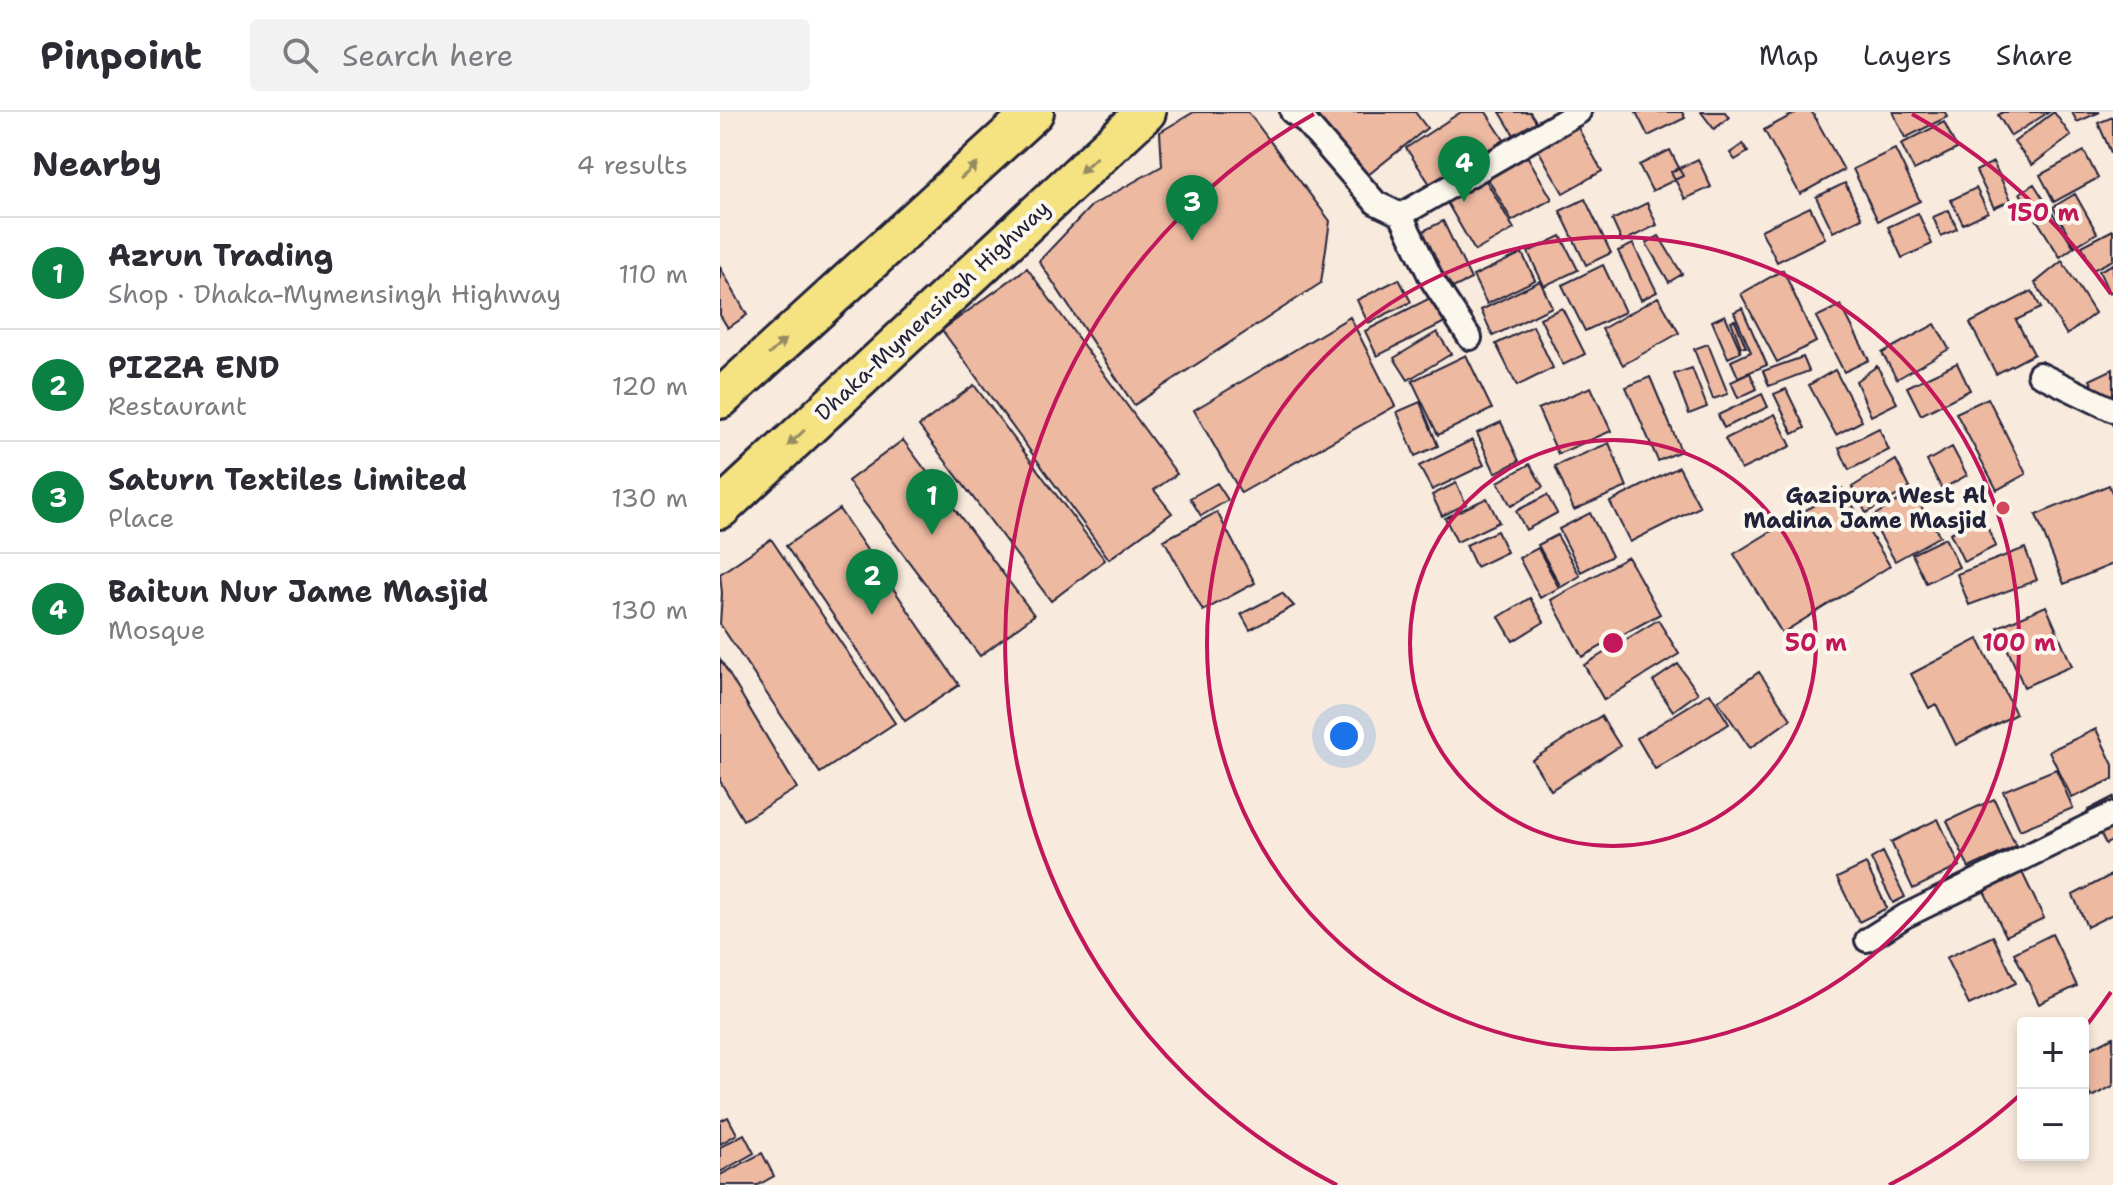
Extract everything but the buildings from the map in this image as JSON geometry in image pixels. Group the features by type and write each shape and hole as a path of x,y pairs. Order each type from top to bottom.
{"highway":[{"path":"720,399 1034,112"},
{"name":"Dhaka-Mymensingh Highway","path":"720,509 1146,112"}],"street":[{"path":"1292,112 1304,120 1376,203 1401,215 1432,280 1470,338"},
{"path":"1401,215 1579,112"},
{"path":"2039,374 2113,410"},
{"path":"1867,940 1905,916 2113,814"}],"place":[{"name":"Baitun Nur Jame Masjid","path":"1464,202"},
{"name":"Saturn Textiles Limited","path":"1192,241"},
{"name":"Gazipura West Al Madina Jame Masjid","path":"2003,508"},
{"name":"Azrun Trading","path":"932,535"},
{"name":"PIZZA END","path":"872,615"}]}
